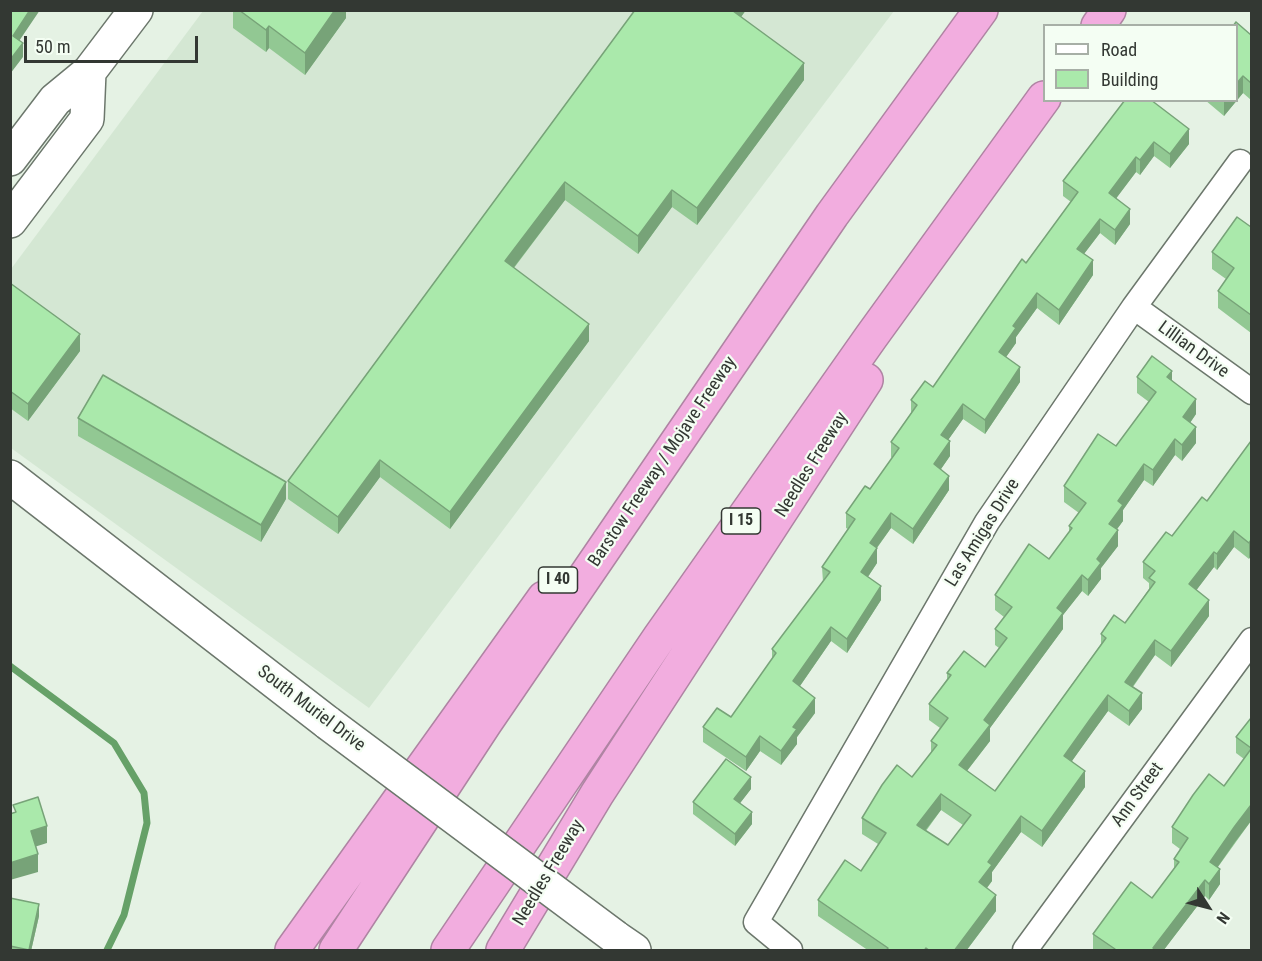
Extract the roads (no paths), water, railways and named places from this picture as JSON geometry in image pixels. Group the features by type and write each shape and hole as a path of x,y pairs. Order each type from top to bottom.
{"highway":[{"name":"Barstow Freeway / Mojave Freeway","path":"336,951 485,723 832,215 981,10"},
{"path":"1099,24 1109,10"},
{"name":"I 15","path":"448,951 666,628 870,337 1043,102"},
{"name":"Needles Freeway","path":"503,951 597,794 785,507 1043,102"},
{"name":"I 40","path":"292,951 527,622 832,215"}],"street":[{"path":"10,159 55,100 89,72 136,10"},
{"path":"10,221 87,119 89,72"},
{"name":"Las Amigas Drive","path":"790,951 756,922 987,522 1134,307 1240,162"},
{"name":"Lillian Drive","path":"1134,307 1251,392"},
{"name":"South Muriel Drive","path":"10,477 328,723 625,944"},
{"name":"Ann Street","path":"1025,951 1251,640"}],"waterway":[{"path":"10,666 114,743 144,793 147,823 124,915 107,950"}]}
